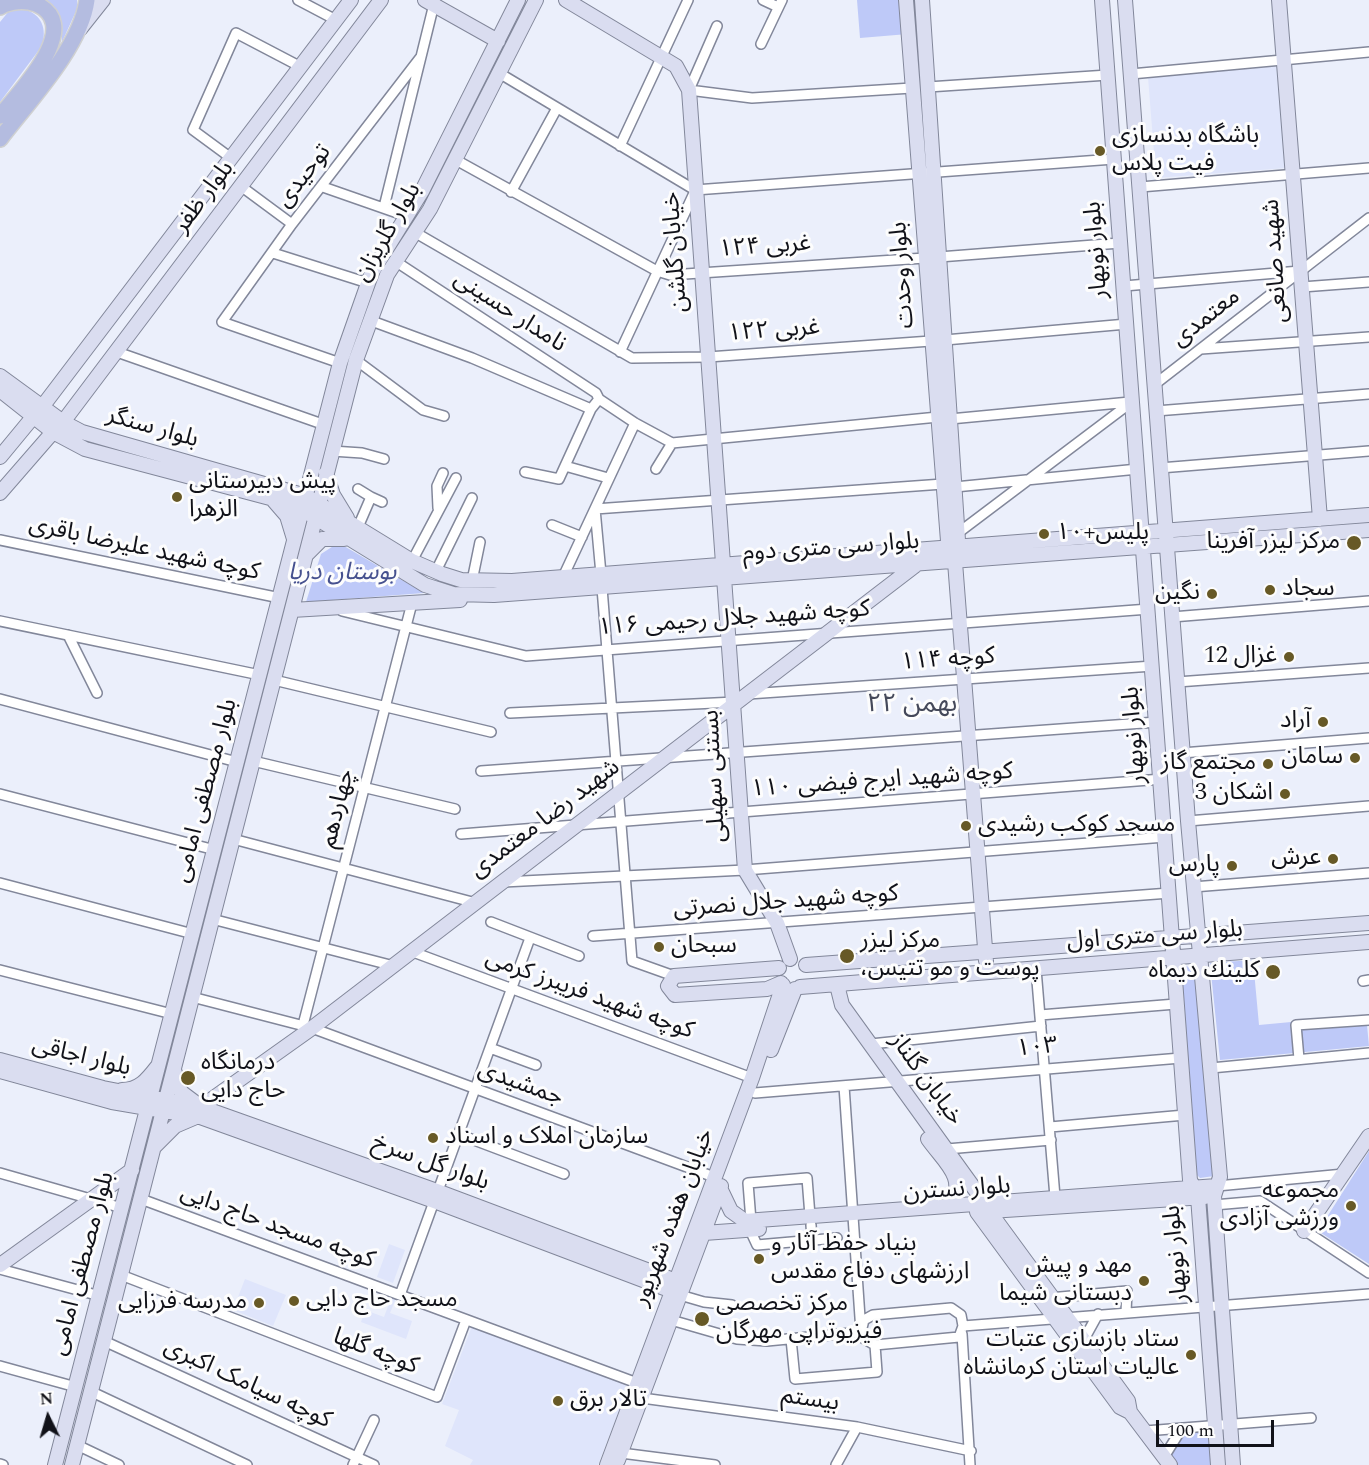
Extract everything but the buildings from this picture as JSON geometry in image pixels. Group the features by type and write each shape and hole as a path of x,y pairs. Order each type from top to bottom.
{"main road":[{"path":"72,40 87,0"},
{"path":"0,139 103,0"},
{"name":"بلوار ظفر","path":"0,457 38,412 351,0"},
{"name":"بلوار ظفر","path":"0,493 62,422 117,352 381,0"},
{"name":"بلوار گلریزان","path":"306,496 340,363 368,283 432,173 518,0"},
{"name":"بلوار گلریزان","path":"319,503 356,360 387,275 416,233 456,160 536,0"},
{"name":"خیابان گلشن","path":"566,0 676,66 689,90 725,579"},
{"name":"بلوار وحدت","path":"906,0 918,173 932,258"},
{"name":"بلوار وحدت","path":"921,0 933,172 932,258 986,972"},
{"name":"بلوار نوبهار","path":"1102,0 1162,779 1176,1004 1190,1180 1196,1193 1218,1465"},
{"name":"بلوار نوبهار","path":"1125,0 1182,753 1220,1177 1215,1196 1233,1465"},
{"name":"شهید صانعی","path":"1279,0 1320,519"},
{"path":"0,8 23,1 40,6 51,20 54,35 50,51 0,116"},
{"path":"431,1 498,41"},
{"path":"241,146 252,142 259,144 264,151 261,161"},
{"path":"0,370 18,397"},
{"name":"بلوار سنگر","path":"0,376 18,397 38,412 102,439 286,489 319,503"},
{"name":"بلوار سنگر","path":"0,391 18,397"},
{"path":"42,444 41,431 34,427 38,412 58,408 62,422"},
{"name":"بلوار سنگر","path":"62,422 97,453 270,498 303,510 315,518"},
{"path":"326,473 333,495 354,525"},
{"path":"286,489 311,478"},
{"name":"بلوار مصطفی امامی","path":"72,1465 253,761 280,598 306,496"},
{"path":"270,498 287,516 295,542"},
{"name":"بلوار سی متری دوم","path":"319,503 412,561 461,580 563,577 602,581 725,579 1369,531"},
{"name":"بلوار مصطفی امامی","path":"56,1465 237,762 292,609 319,503"},
{"name":"بلوار سی متری دوم","path":"315,518 425,585 453,594 475,596 724,565 955,542 1142,532 1369,515"},
{"path":"305,556 322,539 340,537 349,540"},
{"name":"شهید رضا معتمدی","path":"153,1149 175,1126 200,1112 308,1027 413,952 740,698 916,565"},
{"name":"بستنی سهیلی","path":"725,579 729,640 740,698 737,754 745,870 777,923 790,986"},
{"path":"292,609 466,600 475,596"},
{"name":"بلوار سی متری اول","path":"806,965 1369,923"},
{"name":"بلوار سی متری اول","path":"674,976 669,986 675,995 790,986 820,986 1369,942"},
{"path":"674,976 785,963 799,959 806,965 807,980 790,986"},
{"name":"خیابان گلناز","path":"843,984 838,989 839,997 849,1022 871,1044 893,1083 947,1149 984,1208 1081,1345 1120,1407 1130,1412 1167,1461"},
{"name":"خیابان هفده شهریور","path":"619,1459 672,1320 676,1289 704,1233 717,1183 752,1078 790,986"},
{"name":"خیابان هفده شهریور","path":"607,1465 637,1383 755,1093 790,986"},
{"name":"خیابان گلناز","path":"820,986 893,1083 957,1180 958,1191 950,1205"},
{"name":"بلوار اجاقی","path":"0,1060 104,1088 149,1104"},
{"path":"104,1088 124,1090 139,1086 160,1063"},
{"path":"174,1065 181,1092 200,1112"},
{"name":"بلوار اجاقی","path":"0,1071 112,1102 149,1104"},
{"path":"112,1102 132,1115 136,1124 138,1146"},
{"name":"بلوار گل سرخ","path":"149,1104 200,1112 300,1147 554,1240 676,1289"},
{"path":"1304,1231 1369,1136"},
{"path":"0,1264 132,1170"},
{"path":"717,1183 731,1211 749,1224"},
{"name":"بلوار نسترن","path":"854,1217 950,1205 984,1208 1055,1197 1196,1193 1215,1196"},
{"name":"بلوار نسترن","path":"704,1233 749,1224 1196,1193"}],"street":[{"path":"298,0 336,20"},
{"path":"620,146 688,0"},
{"path":"761,44 780,4 763,0"},
{"path":"384,207 420,58 431,1"},
{"path":"717,26 689,90 752,98 912,88"},
{"path":"231,158 193,130 236,33 301,67"},
{"path":"1131,74 1369,52"},
{"name":"توحیدی","path":"340,363 222,322 292,224 420,58"},
{"path":"499,73 695,190 1114,159"},
{"path":"928,87 1108,75"},
{"path":"511,192 557,108"},
{"name":"۱۲۴ غربی","path":"456,160 657,271 670,275 1120,243"},
{"path":"1140,187 1369,168"},
{"path":"323,186 406,216"},
{"path":"242,187 292,224"},
{"path":"620,352 695,190"},
{"name":"معتمدی","path":"1154,385 1367,221"},
{"name":"۱۲۲ غربی","path":"416,233 632,358 708,357 1127,324"},
{"path":"273,253 368,283"},
{"name":"نامدار حسینی","path":"395,261 596,393 599,399 635,423 672,443"},
{"path":"1124,286 1300,271"},
{"path":"1302,287 1369,282"},
{"path":"369,320 472,358 591,409"},
{"path":"1200,349 1369,337"},
{"path":"117,352 325,425"},
{"path":"356,360 423,410 444,416"},
{"path":"1156,411 1369,394"},
{"path":"525,472 559,479 591,409 599,399"},
{"path":"656,469 672,443 1133,401"},
{"path":"955,542 1030,478 1133,401"},
{"path":"563,577 635,423"},
{"path":"332,452 362,453 384,459"},
{"path":"1160,468 1369,452"},
{"path":"565,466 608,478"},
{"path":"595,509 949,486 1137,469"},
{"path":"438,508 437,486 443,473"},
{"path":"412,561 438,508 444,503 456,478"},
{"path":"358,489 382,502"},
{"path":"354,525 371,497"},
{"path":"436,571 471,498"},
{"path":"595,509 632,961 674,976"},
{"path":"552,525 582,537"},
{"name":"کوچه شهید علیرضا باقری","path":"0,540 280,598"},
{"path":"472,580 480,542"},
{"path":"1172,617 1369,601"},
{"name":"چهاردهم","path":"308,1027 323,947 412,603"},
{"name":"کوچه شهید جلال رحیمی ۱۱۶","path":"327,607 526,656 1149,609"},
{"path":"0,621 267,678 491,732"},
{"path":"68,635 97,693"},
{"name":"کوچه ۱۱۴","path":"510,713 740,698 1153,666"},
{"path":"1177,682 1369,668"},
{"path":"0,699 237,762"},
{"path":"481,771 1157,722"},
{"path":"1182,753 1369,738"},
{"path":"253,761 455,809"},
{"name":"کوچه شهید ایرج فیضی ۱۱۰","path":"461,834 1162,779"},
{"path":"0,794 214,850"},
{"path":"1188,821 1369,806"},
{"path":"503,882 745,870 1165,837"},
{"path":"233,839 476,903"},
{"path":"1193,886 1369,873"},
{"path":"0,883 193,934"},
{"name":"کوچه شهید جلال نصرتی","path":"593,936 981,909 1170,893"},
{"path":"212,919 394,966"},
{"path":"491,922 579,956"},
{"path":"400,1295 530,938"},
{"name":"کوچه شهید فریبرز کرمی","path":"413,952 752,1078"},
{"path":"1036,969 1055,1197"},
{"path":"0,970 172,1014"},
{"name":"جمشیدی","path":"192,997 308,1027 717,1183"},
{"path":"1040,1016 1176,1004"},
{"path":"1299,1059 1296,1025 1369,1020"},
{"path":"871,1044 1041,1026"},
{"path":"490,1048 536,1065"},
{"path":"1211,1068 1369,1053"},
{"name":"۱۰۳","path":"755,1093 1181,1058"},
{"path":"844,1086 861,1332 866,1341 875,1345 959,1338 962,1330"},
{"path":"1050,1127 1185,1115"},
{"path":"458,1134 564,1174"},
{"path":"947,1149 1051,1140"},
{"path":"0,1173 122,1208"},
{"path":"1215,1196 1258,1183 1344,1174"},
{"path":"812,1240 807,1178 748,1183 749,1224 757,1245 837,1238"},
{"path":"1258,1183 1260,1201"},
{"path":"1215,1196 1260,1201 1369,1273"},
{"name":"کوچه مسجد حاج دایی","path":"141,1198 637,1383"},
{"path":"0,1269 100,1296"},
{"name":"کوچه گلها","path":"121,1275 437,1397 466,1320"},
{"path":"676,1289 704,1302 732,1305"},
{"path":"1047,1299 1127,1291 1126,1312"},
{"path":"962,1330 1060,1317 1369,1294"},
{"path":"861,1332 864,1320 873,1315 951,1308 961,1315 971,1451 970,1465"},
{"path":"1081,1345 1098,1314"},
{"path":"672,1320 702,1331 737,1339 767,1341 861,1332"},
{"path":"791,1339 795,1379 877,1372 875,1345"},
{"name":"کوچه سیامک اکبری","path":"104,1341 355,1461 374,1465"},
{"path":"0,1366 76,1387"},
{"path":"90,1391 247,1465"},
{"name":"بیستم","path":"642,1398 857,1427 971,1451"},
{"path":"1145,1431 1311,1418"},
{"path":"355,1461 374,1420"},
{"path":"836,1465 857,1427"},
{"path":"1167,1461 1182,1428"},
{"path":"77,1445 119,1465"},
{"path":"619,1459 715,1465"}],"shaded area":[{"path":"1278,66 1286,168 1156,178 1148,77"},
{"path":"389,1244 405,1250 393,1283 377,1277"},
{"name":"مدرسه فرزایی","path":"245,1279 286,1295 273,1326 233,1310"},
{"path":"392,1296 396,1298 390,1313 412,1321 406,1339 361,1322 365,1310 384,1317"},
{"path":"472,1326 623,1382 628,1388 598,1465 470,1465 473,1460 445,1446 459,1410 442,1404"}],"green space":[{"path":"44,0 77,0 77,9 62,42 61,26"},
{"path":"857,0 906,0 908,34 860,38"},
{"path":"24,9 35,15 42,23 44,33 42,46 0,102 0,22 9,11"},
{"name":"بوستان دریا","path":"335,545 344,546 424,593 306,602 321,554"},
{"path":"1253,960 1259,1025 1366,1015 1369,1046 1220,1060 1210,963"},
{"path":"1186,966 1195,969 1214,1176 1200,1178 1196,1174 1179,970"},
{"name":"مجموعه ورزشی آزادی","path":"1369,1151 1369,1264 1318,1231"},
{"path":"1211,1431 1214,1465 1178,1465 1171,1455 1185,1434"}],"place":[{"name":"باشگاه بدنسازی فیت پلاس","path":"1100,151"},
{"name":"پیش دبیرستانی الزهرا","path":"177,497"},
{"name":"پلیس+۱۰","path":"1044,534"},
{"name":"مرکز لیزر آفرینا","path":"1354,543"},
{"name":"سجاد","path":"1270,590"},
{"name":"نگین","path":"1212,594"},
{"name":"غزال 12","path":"1289,657"},
{"name":"آراد","path":"1323,722"},
{"name":"سامان","path":"1355,758"},
{"name":"مجتمع گاز","path":"1268,764"},
{"name":"اشکان 3","path":"1285,794"},
{"name":"مسجد کوکب رشیدی","path":"966,826"},
{"name":"عرش","path":"1333,859"},
{"name":"پارس","path":"1232,866"},
{"name":"سبحان","path":"659,947"},
{"name":"مرکز لیزر ،پوست و مو تتیس","path":"847,956"},
{"name":"كلينك ديماه","path":"1273,972"},
{"name":"درمانگاه حاج دایی","path":"188,1078"},
{"name":"سازمان املاک و اسناد","path":"433,1138"},
{"name":"مجموعه ورزشی آزادی","path":"1351,1206"},
{"name":"بنیاد حفظ آثار و ارزشهای دفاع مقدس","path":"759,1259"},
{"name":"مهد و پیش دبستانی شیما","path":"1144,1281"},
{"name":"مسجد حاج دایی","path":"294,1301"},
{"name":"مدرسه فرزایی","path":"259,1303"},
{"name":"مرکز تخصصی فیزیوتراپی مهرگان","path":"702,1319"},
{"name":"ستاد بازسازی عتبات عالیات استان کرمانشاه","path":"1191,1355"},
{"name":"تالار برق","path":"558,1401"}],"district":[{"name":"۲۲ بهمن","path":"912,706"}]}
